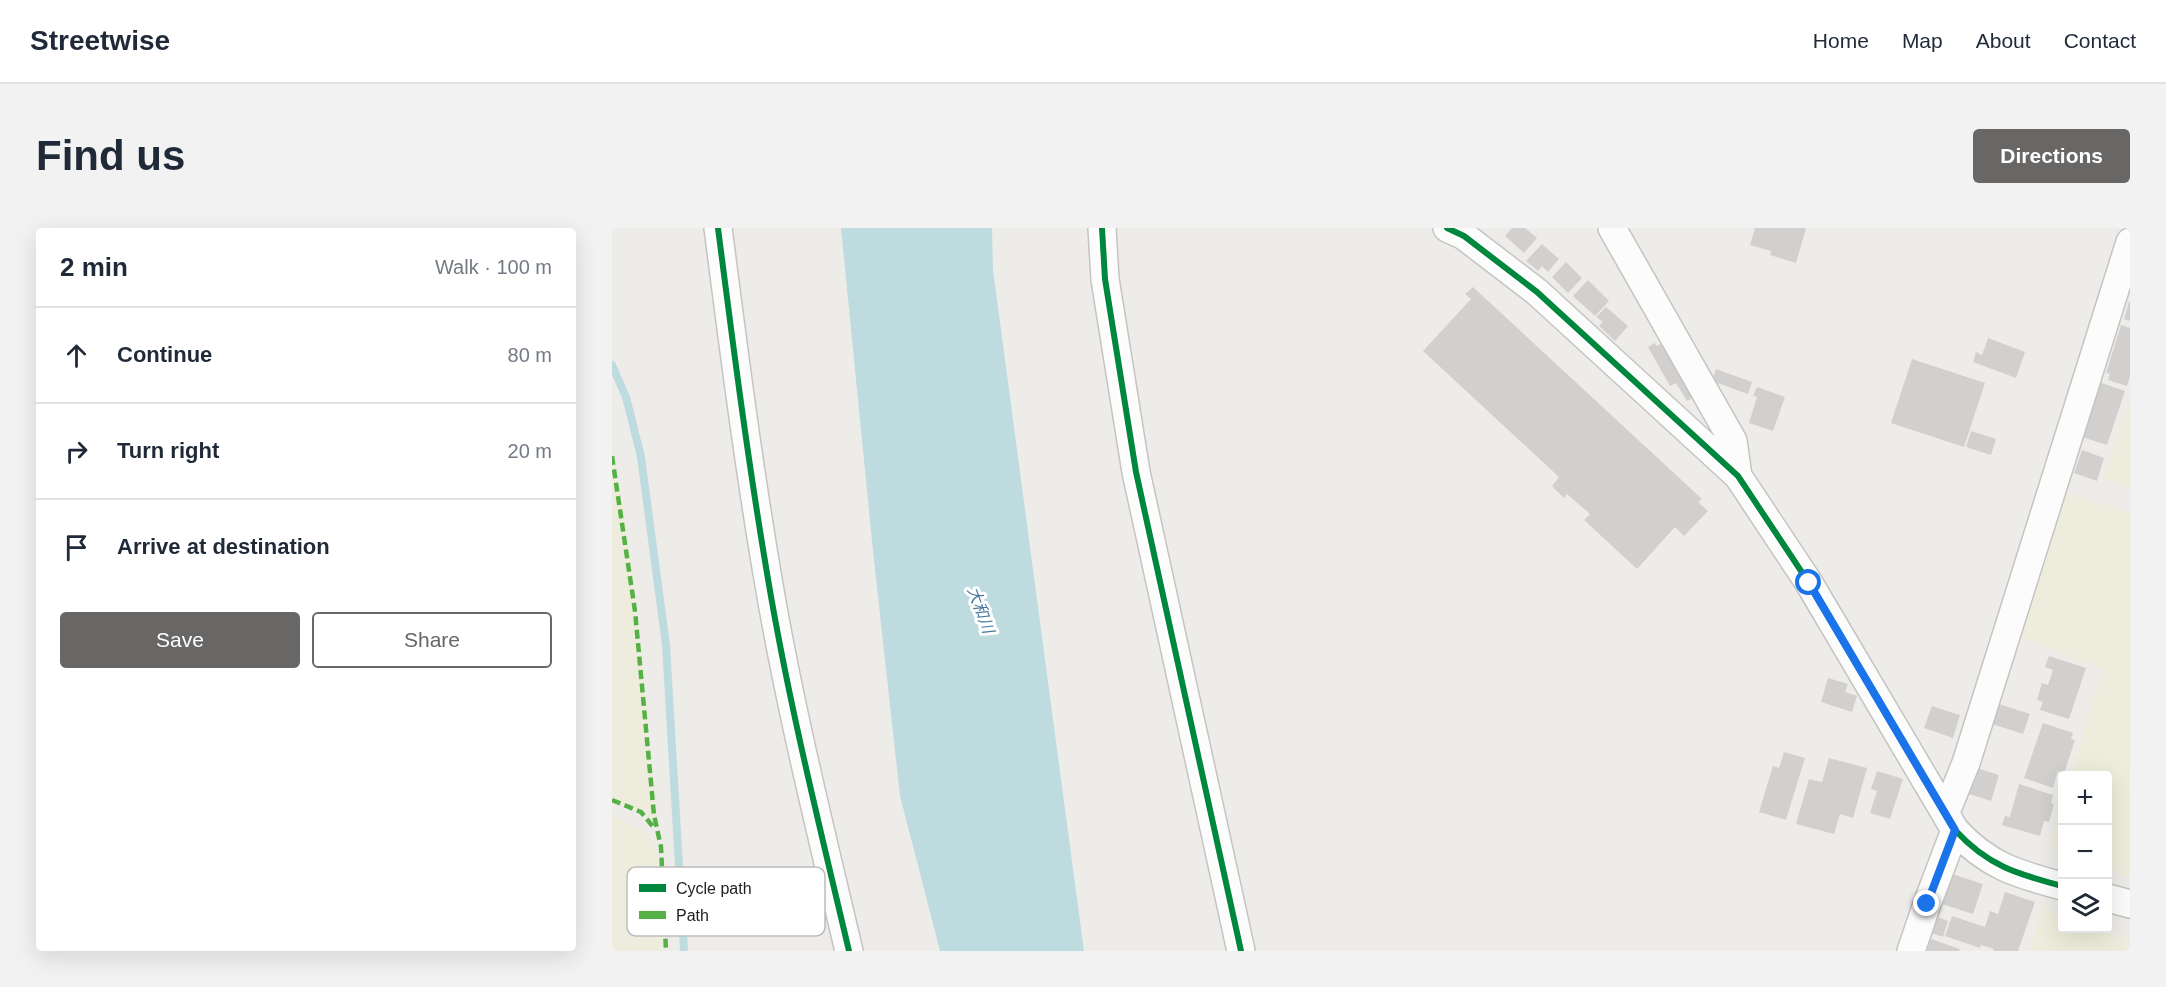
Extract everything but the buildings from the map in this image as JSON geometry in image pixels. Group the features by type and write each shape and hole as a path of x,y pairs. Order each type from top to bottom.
{"street":[{"path":"718,228 742,412 768,580 810,787 849,951"},
{"path":"1102,228 1105,279 1136,472 1241,951"},
{"path":"1447,228 1464,236 1537,292 1738,476 1809,583 1951,821 1977,851 1996,864 2017,874 2058,885"},
{"path":"1612,228 1733,441 1738,476"},
{"path":"1911,951 1927,904 1966,763 2130,242"},
{"path":"2112,899 2130,904"}],"shaded area":[{"path":"2130,397 2130,488 2103,480"},
{"path":"612,456 621,492 635,588 657,816 651,822 646,814 612,801"},
{"path":"2060,491 2130,512 2130,878 2112,871 2112,771 2072,771 2103,669 2013,635"},
{"path":"612,816 643,830 657,849 658,867 627,867 627,936 662,936 663,951 612,951"},
{"path":"2058,817 2058,848 2050,845"},
{"path":"2043,908 2058,914 2058,933 2112,933 2130,939 2130,951 2029,951"}],"water":[{"name":"大和川","path":"841,228 992,228 993,270 1084,951 940,951 900,796"}],"waterway":[{"path":"612,365 626,397 641,457 666,645 679,867"},
{"path":"683,936 684,951"}],"marked path":[{"path":"612,456 635,611 654,815 661,847 662,867"},
{"path":"612,800 641,812 655,829"},
{"path":"665,936 666,951"}],"cycle path":[{"path":"718,228 747,447 776,626 849,951"},
{"path":"1102,228 1105,279 1136,472 1241,951"},
{"path":"1447,228 1464,236 1537,292 1738,476 1809,583 1955,830 1979,852 2004,867 2058,885"}],"route":[{"path":"1809,583 1955,830 1927,904"}]}
